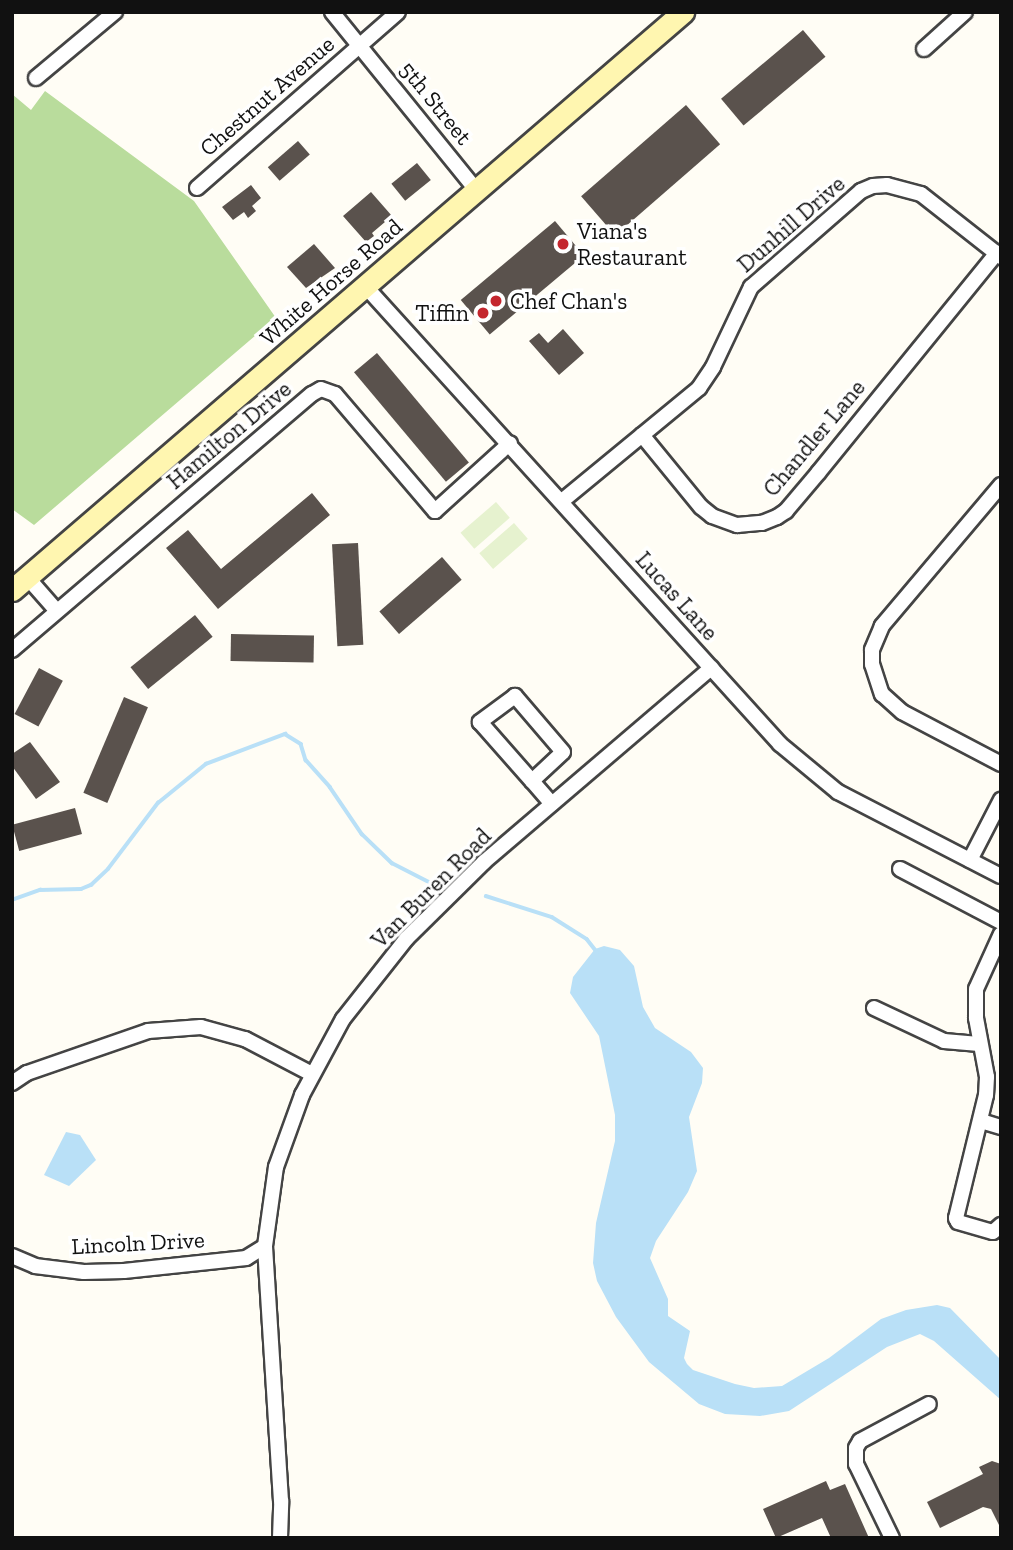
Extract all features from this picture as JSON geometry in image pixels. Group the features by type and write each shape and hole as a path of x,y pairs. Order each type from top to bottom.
{"main road":[{"name":"White Horse Road","path":"20,583 683,12"}],"street":[{"path":"36,78 115,12"},
{"name":"5th Street","path":"332,12 477,190"},
{"name":"Chestnut Avenue","path":"197,188 398,12"},
{"path":"924,50 965,12"},
{"name":"Dunhill Drive","path":"562,501 706,380 751,286 861,191 873,186 887,185 921,194 999,255"},
{"name":"Chandler Lane","path":"642,435 701,507 712,516 737,525 762,523 777,517 786,511 999,255"},
{"name":"Lucas Lane","path":"366,287 780,744 809,771 858,803 1001,876"},
{"name":"Hamilton Drive","path":"12,650 321,389 335,394 435,511 510,443"},
{"path":"1001,485 882,626 872,650 872,664 882,694 902,712 1001,764"},
{"path":"20,583 57,611"},
{"name":"Van Buren Road","path":"280,1538 281,1501 265,1246 276,1167 312,1074 343,1019 407,938 484,862 711,668"},
{"path":"532,781 563,752 514,696 480,722 552,804"},
{"path":"970,860 1001,800"},
{"path":"900,869 1001,922"},
{"path":"1001,934 976,989 979,1044 987,1077 981,1121 956,1218 958,1222 993,1232 1001,1225"},
{"path":"874,1008 944,1041 979,1044"},
{"path":"12,1083 27,1073 148,1031 201,1027 245,1039 312,1074"},
{"path":"981,1121 1001,1127"},
{"name":"Lincoln Drive","path":"12,1256 35,1266 84,1272 124,1271 247,1258 265,1246"},
{"path":"892,1538 856,1464 856,1448 860,1441 929,1404"}],"green space":[{"path":"45,91 194,201 276,318 34,525 12,509 12,94 31,110"},
{"path":"496,502 510,518 474,549 461,533"},
{"path":"514,523 528,539 493,569 479,553"}],"water":[{"path":"604,946 620,950 634,966 643,1007 655,1028 691,1052 703,1068 702,1083 689,1117 697,1171 688,1192 656,1241 650,1258 668,1299 668,1316 690,1331 684,1358 687,1364 693,1370 735,1384 754,1388 782,1386 829,1358 881,1319 906,1310 937,1305 950,1308 1001,1360 1001,1400 934,1341 920,1334 887,1347 789,1411 760,1416 725,1414 699,1404 649,1362 616,1317 597,1281 593,1263 596,1223 615,1141 615,1115 599,1036 570,993 573,977 595,949"},
{"path":"66,1132 80,1135 96,1160 69,1186 44,1175"}],"building":[{"path":"803,30 825,57 744,126 721,99"},
{"path":"686,105 720,144 615,235 581,196"},
{"path":"298,141 310,155 280,181 268,167"},
{"path":"417,163 431,180 405,201 391,184"},
{"path":"251,185 261,198 252,206 256,211 248,218 244,212 233,220 222,207"},
{"path":"371,192 392,216 372,233 374,236 366,242 343,216"},
{"path":"555,221 584,255 490,335 461,300"},
{"path":"314,244 335,268 306,288 287,267"},
{"path":"563,329 584,353 559,375 529,341 539,333 548,343"},
{"path":"377,353 469,463 446,482 354,372"},
{"path":"312,493 330,515 218,609 166,548 188,530 221,569"},
{"path":"358,543 363,645 337,646 332,544"},
{"path":"442,557 462,580 399,634 379,611"},
{"path":"195,615 213,637 148,689 130,667"},
{"path":"231,634 314,635 314,662 231,661"},
{"path":"39,668 63,681 38,727 15,714"},
{"path":"124,697 148,707 107,803 83,793"},
{"path":"30,742 60,782 36,799 12,766 12,754"},
{"path":"75,808 82,834 19,851 12,825"},
{"path":"992,1461 1001,1464 1001,1529 991,1509 983,1507 940,1528 927,1502 983,1474 979,1467"},
{"path":"826,1481 830,1490 845,1484 869,1538 831,1538 822,1518 776,1538 763,1509"}],"waterway":[{"path":"12,900 40,890 81,889 91,885 108,869 158,803 206,764 285,734 301,744 306,760 330,787 362,834 392,863 437,886"},
{"path":"486,896 552,917 587,939 597,952"}],"place":[{"name":"Viana's Restaurant","path":"563,244"},
{"name":"Chef Chan's","path":"496,301"},
{"name":"Tiffin","path":"483,313"}]}
